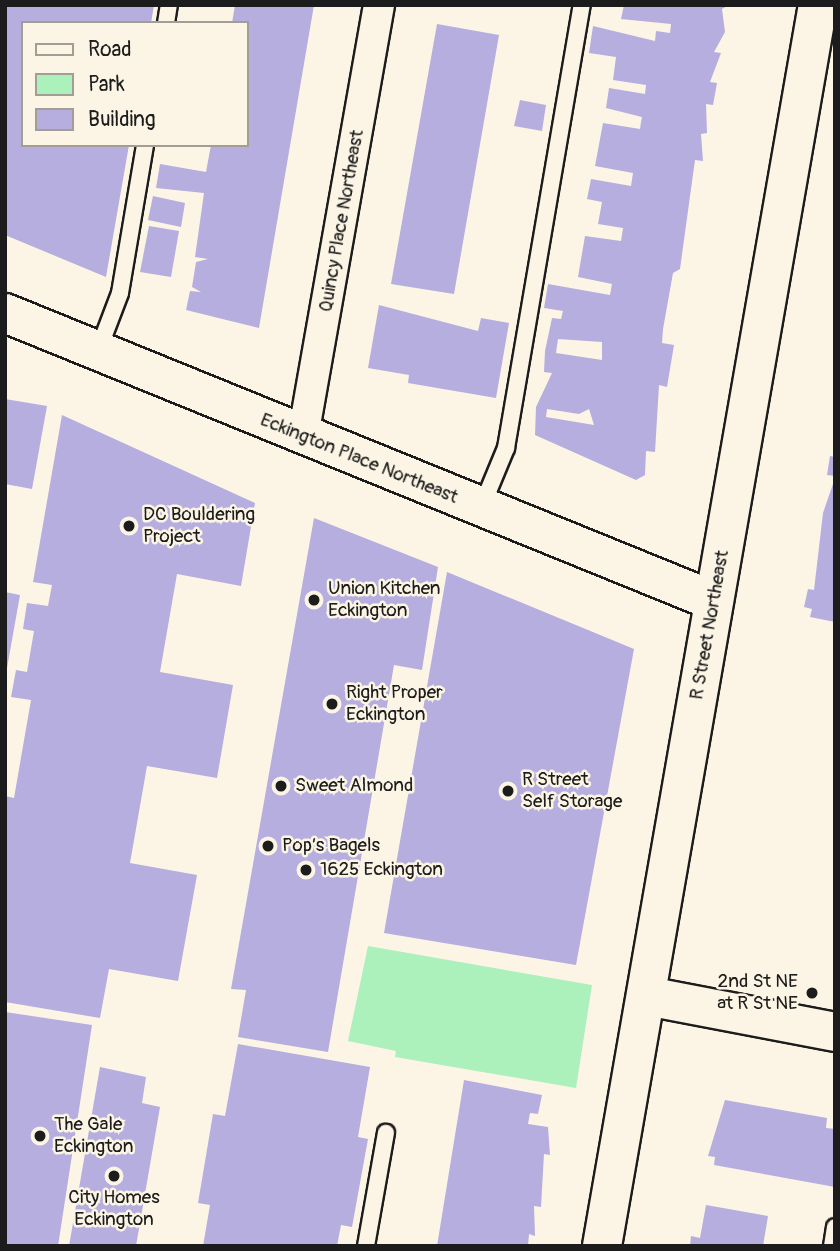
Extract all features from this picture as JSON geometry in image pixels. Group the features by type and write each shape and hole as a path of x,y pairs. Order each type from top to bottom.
{"street":[{"name":"Quincy Place Northeast","path":"303,436 379,5"},
{"name":"R Street Northeast","path":"602,1246 818,5"},
{"name":"Eckington Place Northeast","path":"5,313 481,509 714,601"},
{"path":"647,996 835,1032"}],"lane":[{"path":"481,509 506,448 582,5"},
{"path":"98,351 121,293 145,147"},
{"path":"366,1246 386,1133"},
{"path":"832,1246 835,1227"}],"green space":[{"path":"368,946 592,985 576,1088 395,1057 396,1051 348,1041"}],"building":[{"path":"6,5 154,5 151,21 21,21 21,147 129,147 106,277 5,235"},
{"path":"235,5 314,5 259,328 186,310 190,291 201,292 192,287 196,262 208,259 195,257 204,193 156,188 160,164 206,172 211,147 248,147 249,29 248,21 232,21"},
{"path":"624,5 729,5 722,9 725,32 714,52 721,53 710,82 717,83 713,105 706,104 707,133 701,134 703,161 695,160 680,269 673,273 663,329 662,343 674,345 667,387 659,385 655,452 646,451 645,475 636,480 535,435 536,407 552,373 544,372 552,318 561,319 563,311 544,308 548,284 610,295 612,284 578,277 585,236 621,241 623,228 598,224 602,202 587,199 591,179 631,186 633,173 595,166 603,123 640,129 642,117 606,108 609,88 645,94 646,85 613,80 616,57 589,53 593,26 655,41 656,31 670,33 671,24 621,19","holes":["558,339 602,342 602,360 556,353","547,409 579,414 589,409 594,425 546,417"]},
{"path":"437,24 499,35 454,294 391,284"},
{"path":"520,100 546,105 542,131 514,126"},
{"path":"153,196 185,203 181,227 148,220"},
{"path":"149,226 179,231 171,277 140,272"},
{"path":"379,305 478,331 481,318 509,323 496,398 408,383 409,375 368,368"},
{"path":"5,399 47,406 32,489 5,484"},
{"path":"62,415 255,503 241,586 177,574 160,672 233,685 217,778 147,766 130,863 197,875 178,981 109,969 100,1018 5,1002 5,796 14,798 31,700 11,697 16,670 27,672 34,631 23,629 27,603 48,606 52,585 33,582"},
{"path":"830,456 835,457 835,476 827,475"},
{"path":"835,478 835,622 810,617 812,609 804,607 808,589 814,590 823,513"},
{"name":"1625 Eckington","path":"314,518 438,567 422,670 394,665 328,1052 238,1037 246,990 231,989"},
{"name":"R Street Self Storage","path":"447,572 634,649 576,965 384,933"},
{"path":"5,592 20,595 7,668 5,668"},
{"name":"The Gale Eckington","path":"5,1012 92,1025 58,1246 5,1246"},
{"path":"238,1044 370,1067 358,1137 368,1139 352,1227 341,1225 337,1246 203,1246 210,1205 198,1203 213,1114 225,1116"},
{"name":"City Homes Eckington","path":"100,1067 146,1077 142,1103 160,1107 136,1246 69,1246"},
{"path":"464,1080 542,1095 538,1114 530,1113 528,1124 548,1127 550,1155 544,1154 541,1207 534,1206 535,1236 529,1234 528,1246 437,1246"},
{"path":"725,1100 827,1118 826,1128 835,1129 835,1187 714,1165 715,1157 708,1156"},
{"path":"706,1205 768,1216 763,1246 690,1246 691,1236 700,1238"}],"place":[{"name":"DC Bouldering Project","path":"129,526"},
{"name":"Union Kitchen Eckington","path":"314,600"},
{"name":"Right Proper Eckington","path":"332,704"},
{"name":"Sweet Almond","path":"281,786"},
{"name":"R Street Self Storage","path":"508,791"},
{"name":"Pop’s Bagels","path":"268,846"},
{"name":"1625 Eckington","path":"306,870"},
{"name":"2nd St NE at R St NE","path":"812,993"},
{"name":"The Gale Eckington","path":"40,1136"},
{"name":"City Homes Eckington","path":"114,1176"}]}
